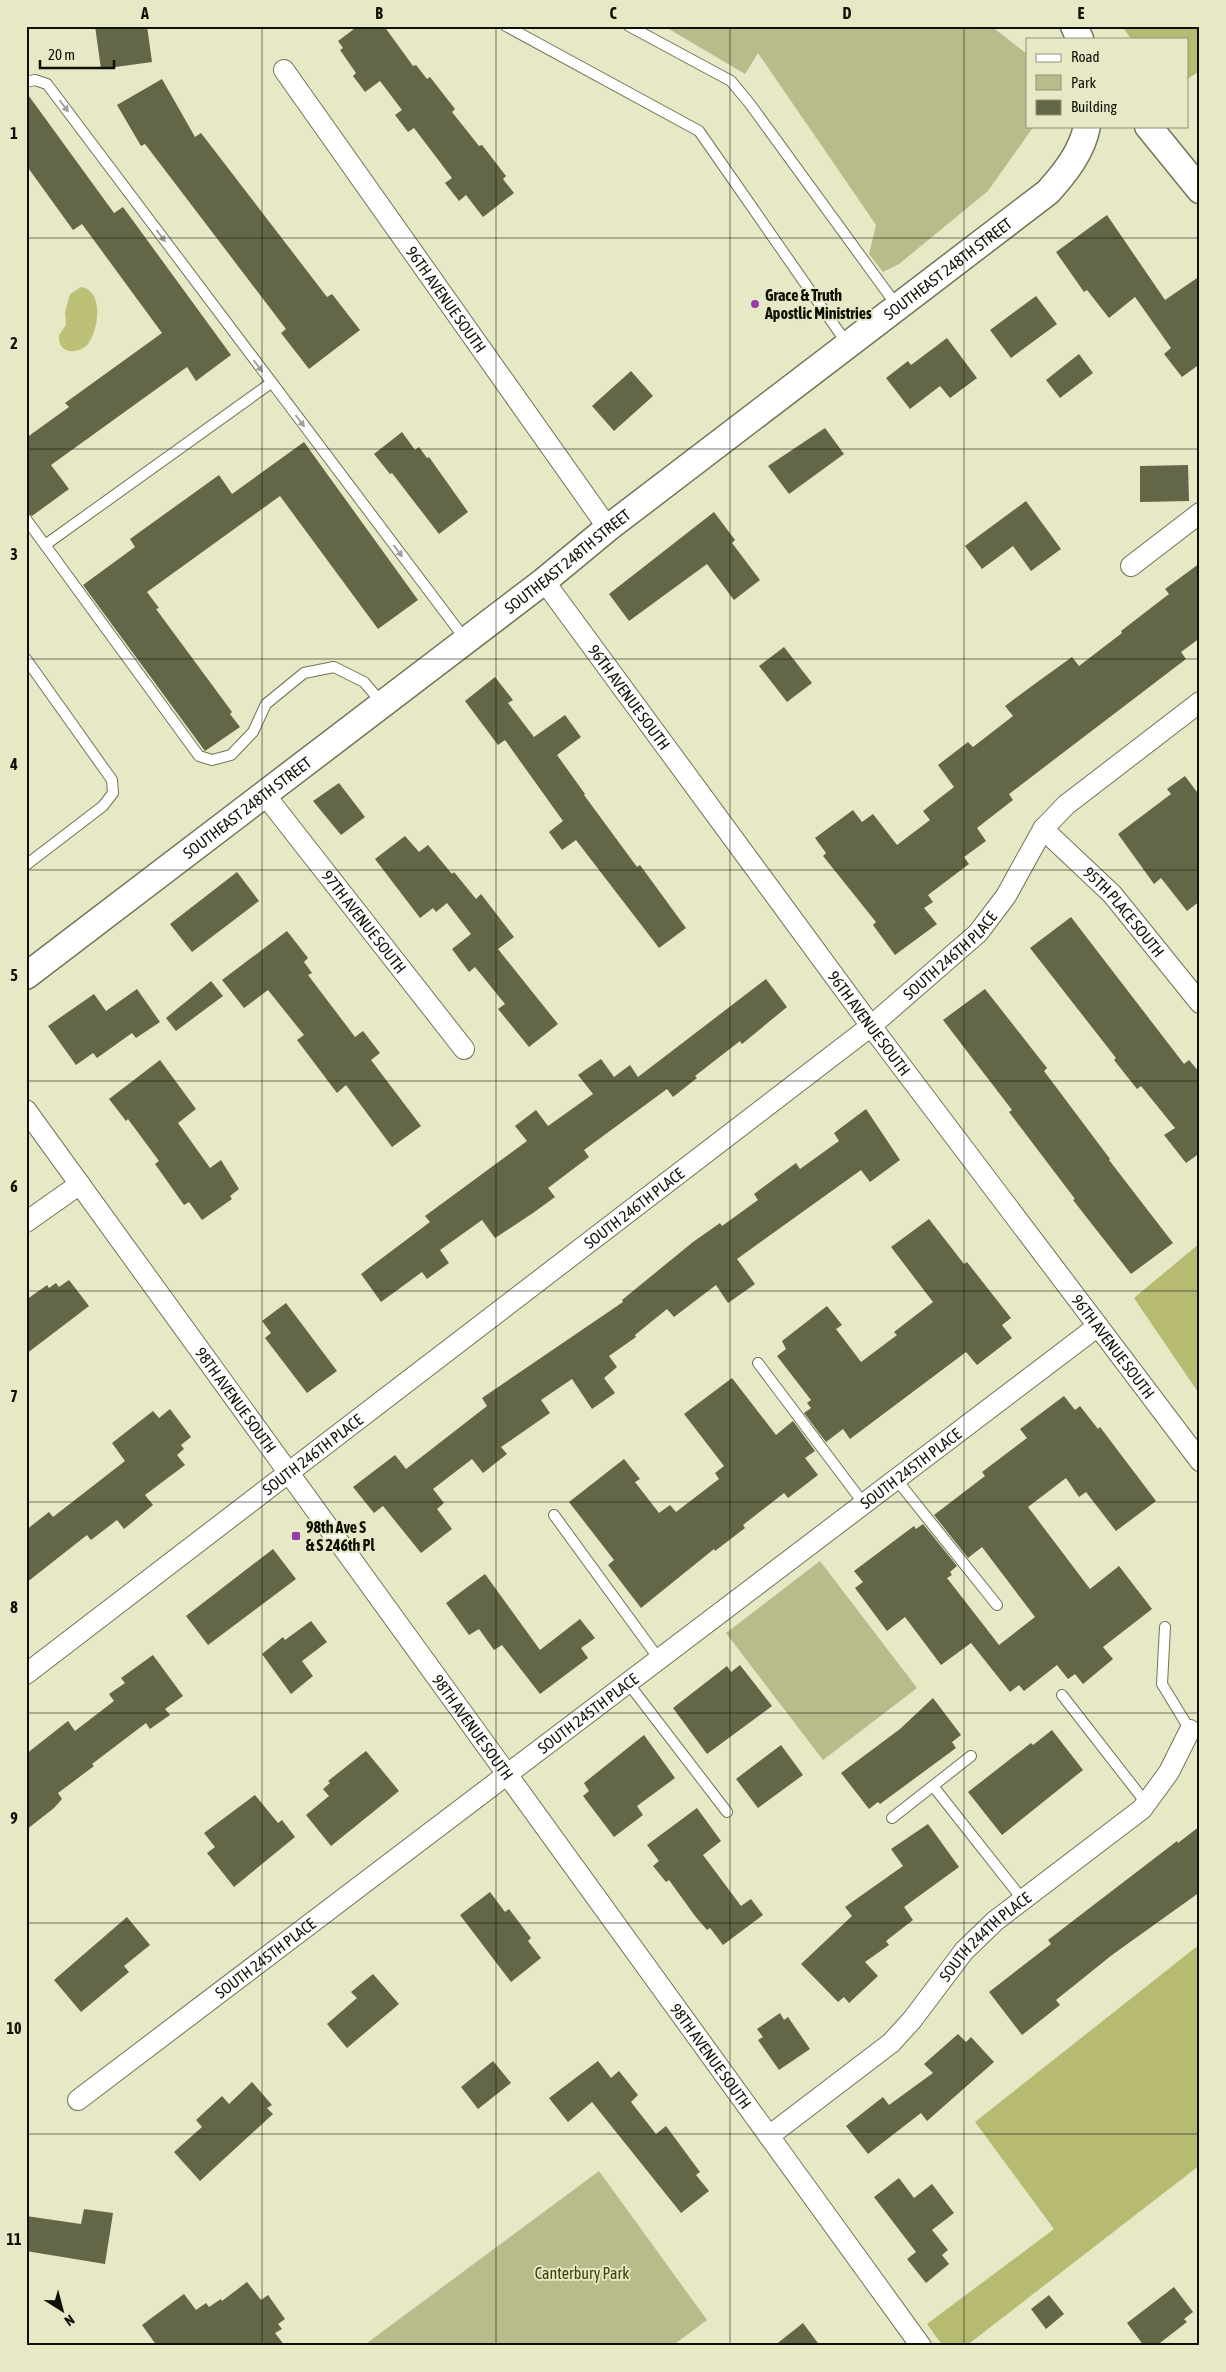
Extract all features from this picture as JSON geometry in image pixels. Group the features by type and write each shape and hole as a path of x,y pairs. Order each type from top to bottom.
{"street":[{"path":"1074,26 1080,38"},
{"name":"96TH AVENUE SOUTH","path":"284,70 608,528"},
{"name":"SOUTHEAST 248TH STREET","path":"26,976 466,641 544,581 608,528 1048,192 1064,175 1077,154 1086,128"},
{"path":"1150,128 1200,190"},
{"path":"1131,566 1200,513"},
{"name":"96TH AVENUE SOUTH","path":"544,581 872,1026 1200,1461"},
{"name":"SOUTH 246TH PLACE","path":"26,1674 872,1026 978,933 1006,896 1042,829 1066,805 1200,702"},
{"name":"97TH AVENUE SOUTH","path":"265,795 464,1049"},
{"name":"95TH PLACE SOUTH","path":"1042,829 1112,894 1200,1003"},
{"name":"98TH AVENUE SOUTH","path":"26,1110 921,2346"},
{"path":"26,1222 80,1184"},
{"name":"SOUTH 245TH PLACE","path":"78,2100 1098,1326"},
{"name":"SOUTH 244TH PLACE","path":"769,2136 890,2043 912,2020 964,1951 995,1921 1142,1809 1169,1772 1195,1731"}],"lane":[{"path":"506,26 699,131 848,345"},
{"path":"629,26 731,81 756,112 898,307"},
{"path":"26,82 35,80 48,84 466,641"},
{"path":"45,545 271,383"},
{"path":"26,519 199,756 212,760 232,755 253,732 266,704 304,673 334,667 364,682 383,704"},
{"path":"26,658 112,780 113,793 103,806 26,865"},
{"path":"758,1363 864,1504"},
{"path":"896,1480 996,1605"},
{"path":"554,1515 659,1659"},
{"path":"1165,1627 1162,1684 1195,1731"},
{"path":"628,1683 727,1812"},
{"path":"1062,1695 1146,1803"},
{"path":"892,1818 971,1756"},
{"path":"933,1786 1023,1900"}],"green space":[{"path":"664,26 991,26 1026,53 1026,128 1033,128 988,191 899,264 883,272 869,254 876,225 758,53 745,74"},
{"path":"820,1561 917,1688 823,1760 726,1633"},
{"name":"Canterbury Park","path":"599,2171 707,2320 672,2346 363,2346"}],"shaded area":[{"path":"1122,26 1200,26 1200,71 1188,78 1188,38 1130,38"},
{"path":"81,287 93,295 96,303 97,321 92,338 88,344 79,350 69,351 61,346 59,335 66,325 65,312 70,294"},
{"path":"1200,1243 1200,1395 1134,1298"},
{"path":"1200,1944 1200,2165 966,2346 943,2346 927,2324 1054,2229 975,2122"}],"building":[{"path":"95,26 147,26 152,62 101,69"},
{"path":"358,26 384,26 413,66 416,65 427,79 430,77 455,109 452,112 479,146 482,145 506,176 503,179 514,193 483,217 466,195 459,201 445,183 452,178 414,128 408,132 395,115 402,110 380,81 365,92 353,76 356,73 340,50 343,48 338,41"},
{"path":"162,79 195,137 201,133 327,297 332,294 360,330 309,369 281,333 286,329 145,144 141,146 117,105"},
{"path":"26,92 114,213 123,207 231,355 196,381 187,367 51,465 69,489 32,516 26,512 26,438 69,407 65,403 162,333 82,224 73,230 26,165"},
{"path":"1107,215 1165,300 1200,276 1200,364 1182,377 1164,354 1171,348 1135,297 1109,318 1087,290 1084,292 1056,252"},
{"path":"1036,296 1057,324 1011,358 990,330"},
{"path":"947,338 977,378 950,398 940,386 910,409 886,378 908,361 911,365"},
{"path":"1079,354 1093,373 1060,398 1046,380"},
{"path":"631,371 653,396 614,431 592,406"},
{"path":"825,428 844,454 789,494 768,466"},
{"path":"402,432 415,450 419,447 427,458 429,457 468,512 439,534 392,473 390,474 374,454"},
{"path":"304,442 418,600 378,629 280,496 147,592 159,608 156,609 232,712 230,714 240,727 205,751 83,585 135,547 130,539 219,475 232,494"},
{"path":"1188,465 1189,501 1140,502 1140,466"},
{"path":"1026,501 1061,549 1031,571 1013,546 982,569 965,546"},
{"path":"714,512 735,540 732,543 760,580 734,600 707,564 629,621 609,594"},
{"path":"1200,563 1200,638 1181,652 1186,659 1009,794 1013,800 977,828 986,841 964,857 969,864 928,895 933,902 924,908 937,924 895,955 873,925 876,922 823,856 826,853 815,838 853,810 862,822 873,814 897,845 930,820 923,811 954,787 938,765 968,742 973,747 1013,716 1005,706 1072,657 1079,666 1122,633 1121,631 1169,594 1165,589"},
{"path":"784,647 812,683 787,702 759,666"},
{"path":"495,677 513,700 508,703 534,737 565,715 581,737 557,755 637,867 640,865 686,928 659,948 576,840 562,850 549,832 563,821 505,740 498,745 465,701"},
{"path":"1185,776 1200,796 1200,901 1187,911 1161,878 1154,884 1118,834 1171,794 1167,789"},
{"path":"339,783 365,817 341,835 313,801"},
{"path":"405,836 419,852 428,845 476,899 481,894 514,937 498,949 558,1024 529,1047 498,1009 505,1004 475,967 469,972 452,949 471,934 447,903 436,912 433,908 420,918 375,859"},
{"path":"237,872 259,901 192,952 170,924"},
{"path":"1071,917 1184,1064 1189,1060 1200,1073 1200,1153 1186,1163 1164,1135 1175,1128 1141,1086 1137,1089 1114,1060 1116,1058 1030,948"},
{"path":"287,931 308,958 304,962 312,973 308,975 355,1037 363,1031 380,1053 371,1060 421,1126 392,1147 346,1085 337,1093 297,1040 304,1035 268,990 244,1008 222,980"},
{"path":"766,979 787,1007 742,1044 740,1041 695,1076 697,1078 673,1097 667,1089 584,1150 589,1157 548,1188 555,1197 533,1213 495,1238 482,1220 440,1250 449,1263 427,1279 422,1272 381,1302 361,1274 430,1222 425,1216 527,1141 515,1126 536,1110 548,1126 593,1094 578,1075 601,1059 614,1077 630,1065 638,1077"},
{"path":"211,981 223,996 176,1031 166,1018"},
{"path":"137,989 160,1022 136,1038 132,1033 97,1058 93,1053 76,1065 48,1026 94,994 106,1011"},
{"path":"985,989 1047,1068 1044,1071 1173,1243 1131,1274 1073,1200 1075,1199 1009,1112 1012,1110 943,1020"},
{"path":"160,1060 196,1109 178,1123 210,1168 221,1160 239,1189 230,1196 232,1199 202,1220 189,1202 184,1205 155,1164 159,1161 128,1119 126,1121 109,1099"},
{"path":"866,1109 900,1160 870,1182 861,1170 737,1259 755,1284 728,1303 716,1285 674,1317 667,1309 635,1335 636,1337 609,1356 617,1367 604,1378 615,1393 592,1409 572,1379 541,1400 550,1413 501,1447 507,1454 483,1473 472,1459 433,1489 444,1503 437,1509 452,1529 421,1553 383,1506 374,1513 353,1487 395,1455 406,1469 487,1406 482,1398 623,1302 622,1300 693,1242 720,1223 722,1226 758,1200 754,1194 796,1163 800,1169 839,1141 834,1133"},
{"path":"929,1219 964,1264 967,1262 1011,1318 1002,1325 1012,1338 977,1365 966,1352 850,1439 843,1429 826,1442 804,1413 811,1408 807,1403 811,1400 777,1356 786,1349 782,1341 827,1306 842,1325 836,1329 861,1362 897,1335 894,1332 933,1302 891,1247"},
{"path":"69,1280 89,1306 26,1354 26,1300 47,1285 49,1288 56,1283 59,1287"},
{"path":"286,1303 337,1371 307,1393 265,1338 271,1333 262,1321"},
{"path":"732,1378 776,1435 793,1421 815,1451 805,1458 818,1475 788,1498 784,1493 743,1525 745,1528 715,1551 714,1549 641,1608 608,1565 614,1560 569,1502 624,1459 640,1479 635,1482 659,1513 670,1505 676,1512 719,1479 715,1473 724,1466 684,1414"},
{"path":"1064,1396 1075,1410 1080,1406 1098,1429 1100,1427 1156,1501 1116,1531 1086,1492 1079,1497 1066,1478 1028,1507 1090,1589 1119,1566 1152,1609 1103,1647 1113,1659 1083,1684 1075,1674 1068,1679 1057,1665 1024,1691 1019,1685 1010,1692 971,1643 941,1665 905,1617 887,1631 855,1588 863,1582 854,1571 914,1526 916,1529 923,1524 957,1566 950,1572 952,1575 947,1578 999,1645 1035,1617 982,1547 968,1558 934,1515 985,1476 982,1472 1027,1438 1020,1429"},
{"path":"170,1409 191,1437 181,1445 184,1449 177,1455 185,1465 145,1495 153,1505 124,1529 117,1520 91,1540 87,1535 26,1583 26,1530 49,1512 53,1517 125,1461 112,1443 153,1411 159,1418"},
{"path":"273,1549 296,1579 208,1645 186,1616"},
{"path":"485,1574 540,1650 580,1619 595,1638 581,1648 588,1658 540,1694 502,1645 494,1650 479,1629 469,1635 446,1603"},
{"path":"311,1621 327,1642 302,1661 313,1676 291,1694 262,1654 283,1637 285,1640"},
{"path":"153,1655 183,1696 165,1709 170,1715 150,1729 146,1723 92,1764 94,1766 58,1793 62,1799 54,1808 26,1830 26,1754 68,1721 75,1731 114,1701 109,1694 125,1683 121,1678"},
{"path":"740,1665 772,1706 707,1754 673,1708 727,1666 731,1672"},
{"path":"933,1698 961,1735 952,1742 956,1748 880,1804 878,1802 869,1809 841,1773 900,1729"},
{"path":"1052,1730 1083,1770 1002,1835 968,1792 1031,1743 1033,1745"},
{"path":"644,1735 675,1778 637,1806 643,1815 614,1837 583,1796 589,1791 584,1783"},
{"path":"781,1745 803,1775 758,1808 736,1779"},
{"path":"366,1751 399,1791 331,1846 306,1815 329,1796 323,1789 330,1783 328,1781"},
{"path":"255,1795 278,1823 282,1820 295,1837 234,1887 207,1853 215,1847 204,1833"},
{"path":"697,1808 721,1841 703,1855 741,1906 751,1899 763,1915 723,1945 710,1928 707,1930 695,1916 669,1880 666,1882 653,1866 659,1861 647,1845"},
{"path":"928,1824 959,1867 904,1907 913,1920 886,1941 889,1945 865,1962 878,1976 849,2003 844,1997 838,2002 801,1964 852,1916 845,1907 903,1866 891,1849"},
{"path":"1200,1826 1200,1892 1112,1955 1056,2000 1060,2005 1022,2035 989,1992 1051,1944 1048,1940 1177,1841 1178,1843"},
{"path":"490,1892 505,1912 509,1909 531,1938 528,1941 541,1958 511,1982 460,1915"},
{"path":"127,1917 150,1945 124,1966 129,1972 81,2012 54,1980"},
{"path":"373,1974 399,2004 347,2048 327,2024 357,1998 351,1992"},
{"path":"780,2013 784,2020 788,2017 810,2049 779,2070 758,2040 763,2037 757,2029"},
{"path":"958,2034 966,2042 971,2037 994,2062 927,2121 921,2113 868,2154 846,2126 883,2097 889,2105 933,2073 924,2064"},
{"path":"493,2061 511,2083 478,2109 461,2087"},
{"path":"598,2061 611,2078 619,2071 638,2095 631,2102 656,2134 666,2126 700,2172 696,2175 709,2191 681,2213 592,2102 568,2122 549,2098"},
{"path":"252,2082 272,2105 267,2108 273,2114 200,2181 174,2152 202,2127 196,2120 222,2096 229,2104"},
{"path":"899,2178 914,2198 932,2184 954,2213 932,2230 948,2250 942,2255 949,2264 926,2283 907,2259 916,2252 874,2197"},
{"path":"84,2209 113,2213 105,2264 26,2251 26,2216 81,2224"},
{"path":"247,2282 261,2300 268,2295 285,2319 278,2324 282,2329 275,2333 285,2346 157,2346 142,2325 184,2294 196,2310 206,2303 209,2307 221,2299 222,2301"},
{"path":"1174,2287 1193,2312 1184,2319 1187,2322 1156,2346 1144,2346 1127,2323"},
{"path":"1049,2295 1064,2314 1046,2329 1031,2309"},
{"path":"803,2323 820,2346 774,2346"}],"place":[{"name":"Grace & Truth Apostlic Ministries","path":"755,304"},
{"name":"98th Ave S & S 246th Pl","path":"296,1536"}]}
